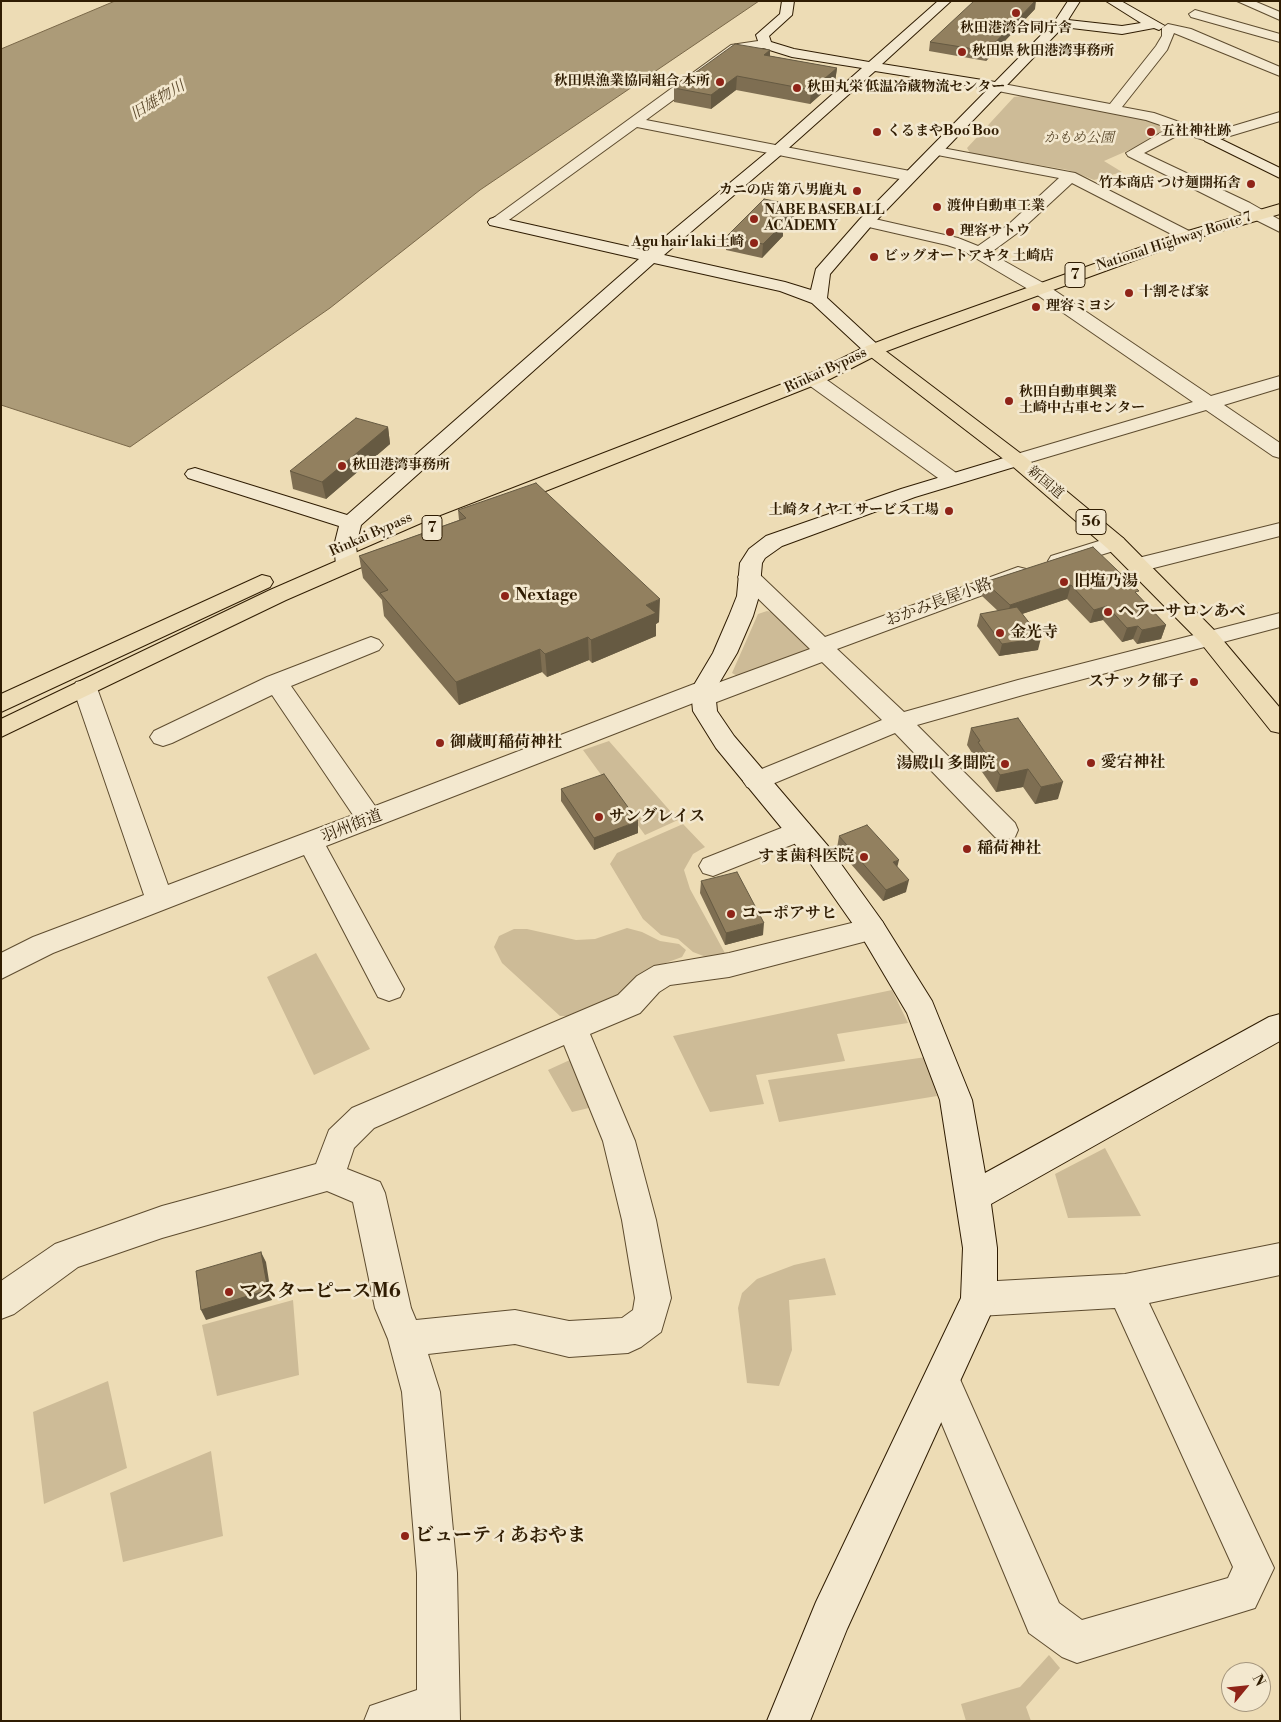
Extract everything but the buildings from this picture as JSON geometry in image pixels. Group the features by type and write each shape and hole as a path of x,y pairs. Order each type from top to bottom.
{"main road":[{"name":"National Highway Route 7","path":"873,350 1039,288 1187,236 1280,209"},
{"name":"Rinkai Bypass","path":"1,704 279,574 346,555 441,524 812,379 873,350"},
{"name":"Rinkai Bypass","path":"1,729 346,555 427,510 808,365 873,350"},
{"name":"新国道","path":"873,350 1017,460 1115,543 1208,637 1280,725"}],"street":[{"path":"765,44 762,35 786,15 788,1"},
{"path":"346,555 351,523 652,256 777,151 945,1"},
{"path":"818,299 822,274 866,222 1060,23 1074,1"},
{"path":"1112,1 1153,25 1187,32 1280,72"},
{"path":"1168,28 1195,14 1202,8 1203,1"},
{"path":"1244,1 1280,16"},
{"path":"1195,14 1280,38"},
{"path":"1060,23 1122,30 1153,25"},
{"path":"1114,108 1162,47 1168,36 1168,28"},
{"path":"873,350 818,299 785,287 496,222 736,48 765,44 792,53 998,87 1149,116 1182,126 1210,138 1280,174"},
{"path":"1210,138 1280,116"},
{"path":"635,122 910,176"},
{"path":"1182,126 1133,153 1244,206 1256,215 1280,227"},
{"path":"937,151 1070,176 1187,236"},
{"path":"978,254 1014,228 1070,176"},
{"path":"866,222 952,241 978,254 1039,288 1211,403 1280,452"},
{"path":"812,379 952,479"},
{"path":"788,1721 835,1608 980,1299 980,1248 956,1100 921,1010 872,930 818,853 756,781 725,742 705,711 704,693 725,654 748,596 751,563 757,554 774,541 799,530 952,479 1280,382"},
{"path":"195,474 351,523"},
{"path":"1138,565 1280,529"},
{"name":"おかみ長屋小路","path":"704,693 823,650 968,591 1115,543"},
{"path":"749,577 899,722 1005,830"},
{"path":"756,781 899,722 1208,637 1280,620"},
{"path":"163,737 276,683 371,646"},
{"path":"276,683 371,820"},
{"path":"85,688 133,829 160,900"},
{"name":"羽州街道","path":"1,967 43,945 704,693"},
{"path":"713,866 799,831"},
{"path":"311,843 389,988"},
{"path":"328,1176 341,1140 362,1118 629,1004 648,984 664,974 729,965 872,930"},
{"path":"973,1197 1280,1026"},
{"path":"406,1339 516,1326 569,1339 628,1335 648,1320 653,1298 638,1220 619,1141 589,1065 572,1029"},
{"path":"1,1302 68,1254 162,1222 328,1176 368,1193 393,1308 406,1339 422,1401 437,1573 439,1713 385,1721"},
{"path":"980,1299 1125,1291 1280,1259"},
{"path":"942,1380 1044,1618 1077,1642 1241,1594 1254,1568 1125,1291"}],"green space":[{"name":"かもめ公園","path":"1023,96 1111,111 1174,127 1145,143 1104,161 1122,172 1094,180 1068,170 970,153 967,148 1014,97"},
{"path":"767,611 780,614 814,648 741,678 732,673 758,614"},
{"path":"609,741 678,820 645,835 583,750"},
{"path":"683,824 705,847 693,854 684,870 690,889 726,955 706,957 693,952 678,939 661,935 643,919 610,864 617,853"},
{"path":"627,928 642,932 660,941 679,944 686,950 682,957 660,965 616,1003 572,1016 560,1016 502,963 494,947 499,936 514,929 527,929 576,940 595,939"},
{"path":"316,953 370,1049 314,1075 267,977"},
{"path":"892,990 908,1023 837,1034 845,1061 756,1075 764,1104 710,1112 673,1036"},
{"path":"926,1057 937,1096 779,1122 768,1080"},
{"path":"572,1059 593,1107 572,1112 548,1070"},
{"path":"1105,1148 1141,1216 1068,1218 1055,1174"},
{"path":"825,1258 836,1295 789,1300 792,1350 779,1386 747,1383 738,1308 742,1293 757,1279 794,1265"},
{"path":"293,1300 299,1375 217,1396 202,1325"},
{"path":"108,1381 127,1468 44,1504 33,1412"},
{"path":"211,1451 223,1536 123,1562 110,1493"},
{"path":"1049,1655 1060,1668 1026,1707 1031,1721 966,1721 961,1704 1020,1687"}],"water":[{"name":"旧雄物川","path":"115,1 759,1 480,190 330,308 130,447 1,405 1,49"}],"place":[{"name":"秋田港湾合同庁舎","path":"1016,13"},
{"name":"秋田県 秋田港湾事務所","path":"962,52"},
{"name":"秋田県漁業協同組合 本所","path":"720,82"},
{"name":"秋田丸栄 低温冷蔵物流センター","path":"797,88"},
{"name":"くるまやBoo Boo","path":"877,132"},
{"name":"五社神社跡","path":"1151,132"},
{"name":"竹本商店 つけ麺開拓舎","path":"1251,184"},
{"name":"カニの店 第八男鹿丸","path":"857,191"},
{"name":"渡仲自動車工業","path":"937,207"},
{"name":"NABE BASEBALL ACADEMY","path":"754,219"},
{"name":"理容サトウ","path":"950,232"},
{"name":"Agu hair laki土崎","path":"754,243"},
{"name":"ビッグオートアキタ 土崎店","path":"874,257"},
{"name":"十割そば家","path":"1129,293"},
{"name":"理容ミヨシ","path":"1036,307"},
{"name":"秋田自動車興業 土崎中古車センター","path":"1009,401"},
{"name":"秋田港湾事務所","path":"342,466"},
{"name":"土崎タイヤ工 サービス工場","path":"949,511"},
{"name":"旧塩乃湯","path":"1064,582"},
{"name":"Nextage","path":"505,596"},
{"name":"ヘアーサロンあべ","path":"1108,612"},
{"name":"金光寺","path":"1000,633"},
{"name":"スナック郁子","path":"1194,682"},
{"name":"御蔵町稲荷神社","path":"440,743"},
{"name":"愛宕神社","path":"1091,763"},
{"name":"湯殿山 多聞院","path":"1005,764"},
{"name":"サングレイス","path":"599,817"},
{"name":"稲荷神社","path":"967,849"},
{"name":"すま歯科医院","path":"864,857"},
{"name":"コーポアサヒ","path":"731,914"},
{"name":"マスターピースM6","path":"229,1292"},
{"name":"ビューティあおやま","path":"405,1536"}]}
